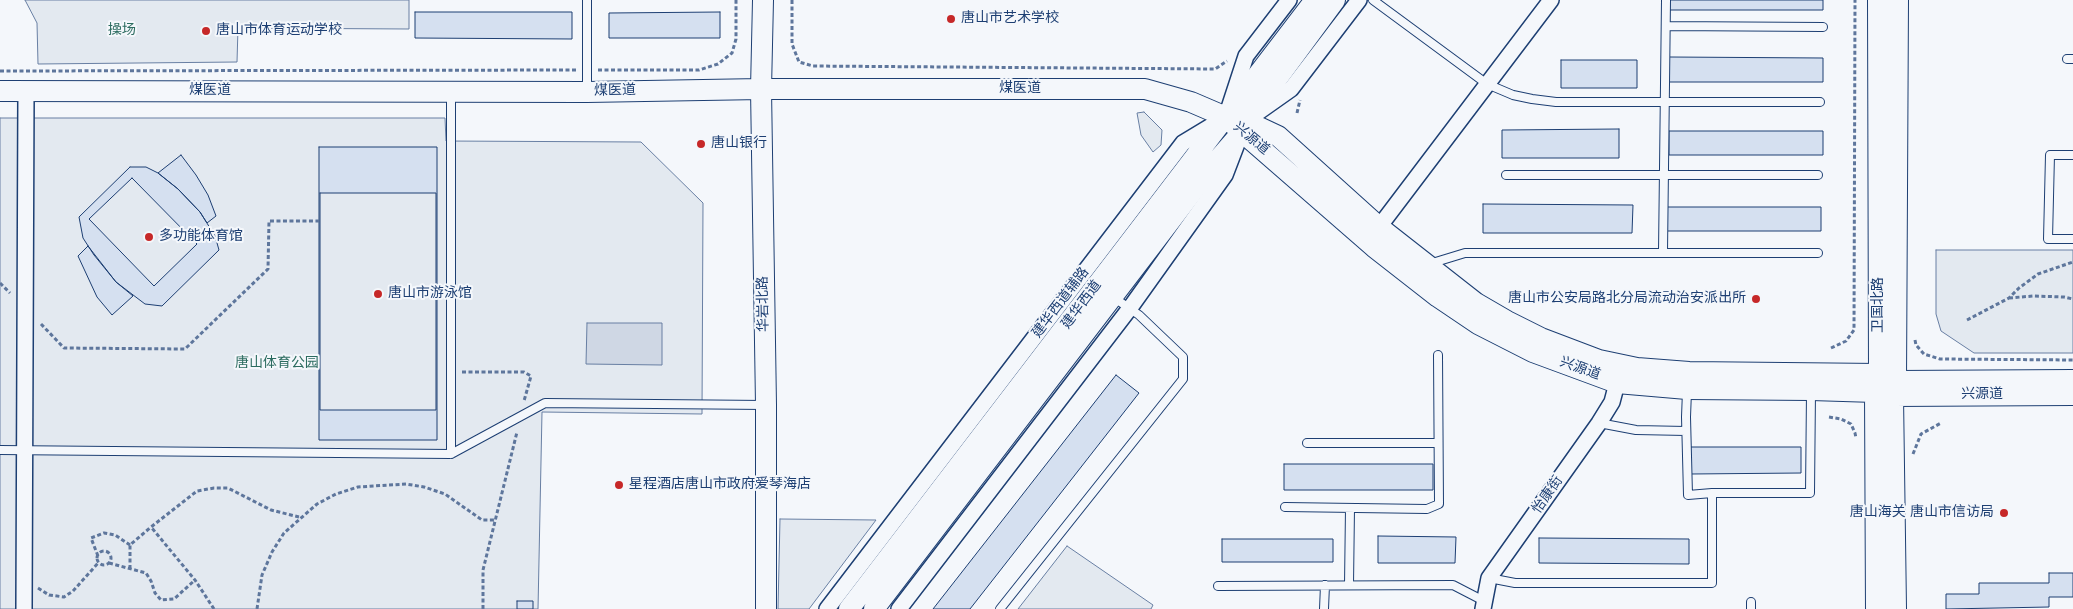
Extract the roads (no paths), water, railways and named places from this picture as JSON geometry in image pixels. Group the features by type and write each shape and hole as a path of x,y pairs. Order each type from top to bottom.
{"main road":[{"name":"华岩北路","path":"763,0 761,89 766,405 766,609"},
{"name":"建华西道","path":"849,609 1315,0"},
{"name":"建华西道","path":"874,609 1243,127 1336,0"},
{"name":"卫国北路","path":"1878,0 1886,386 1896,609"},
{"name":"卫国北路","path":"1876,609 1886,386 1898,0"},
{"name":"煤医道","path":"0,91 587,92 761,89 1146,89 1190,102 1226,117"},
{"name":"兴源道","path":"1226,117 1243,127 1278,136 1379,226 1476,303 1507,321 1570,350 1599,360 1637,368 1690,372 1886,386 2073,394"},
{"name":"兴源道","path":"1243,127 1266,152 1374,246 1438,297 1478,324 1533,352 1617,383 1687,389 1811,390 2073,380"}],"street":[{"path":"1226,117 1246,56 1289,0"},
{"path":"899,609 1130,308 1225,175 1243,127 1291,89 1359,0"},
{"path":"1379,226 1551,0"},
{"path":"24,609 26,91"},
{"name":"建华西道辅路","path":"827,609 1183,143 1226,117"},
{"name":"怡康街","path":"1483,605 1489,578 1599,423 1612,402 1617,383"}],"lane":[{"path":"587,0 587,92"},
{"path":"1373,0 1487,84 1513,95 1556,102 1820,102"},
{"path":"1663,252 1666,0"},
{"path":"1666,26 1824,27"},
{"path":"451,91 451,454"},
{"path":"2073,155 2050,155 2048,239 2073,239"},
{"path":"1506,175 1818,175"},
{"path":"1428,265 1465,254 1818,253"},
{"path":"1000,609 1183,379 1183,357 1130,308 1112,297"},
{"path":"1285,507 1427,509 1439,504 1438,355"},
{"path":"1687,389 1688,495 1712,493 1810,493 1811,390"},
{"path":"0,450 451,454 546,403 766,405"},
{"path":"1599,423 1636,430 1686,430"},
{"path":"1307,443 1438,443"},
{"path":"1489,578 1516,583 1712,583 1712,493"},
{"path":"1349,585 1350,508"},
{"path":"1324,609 1325,585"},
{"path":"1218,586 1453,585 1483,605"}],"place":[{"name":"唐山市艺术学校","path":"951,19"},
{"name":"唐山市体育运动学校","path":"206,31"},
{"name":"唐山银行","path":"701,144"},
{"name":"多功能体育馆","path":"149,237"},
{"name":"唐山市游泳馆","path":"378,294"},
{"name":"唐山市公安局路北分局流动治安派出所","path":"1756,299"},
{"name":"星程酒店唐山市政府爱琴海店","path":"619,485"},
{"name":"唐山海关 唐山市信访局","path":"2004,513"}],"park label":[{"name":"操场","path":"122,31"},
{"name":"唐山体育公园","path":"277,364"}]}
